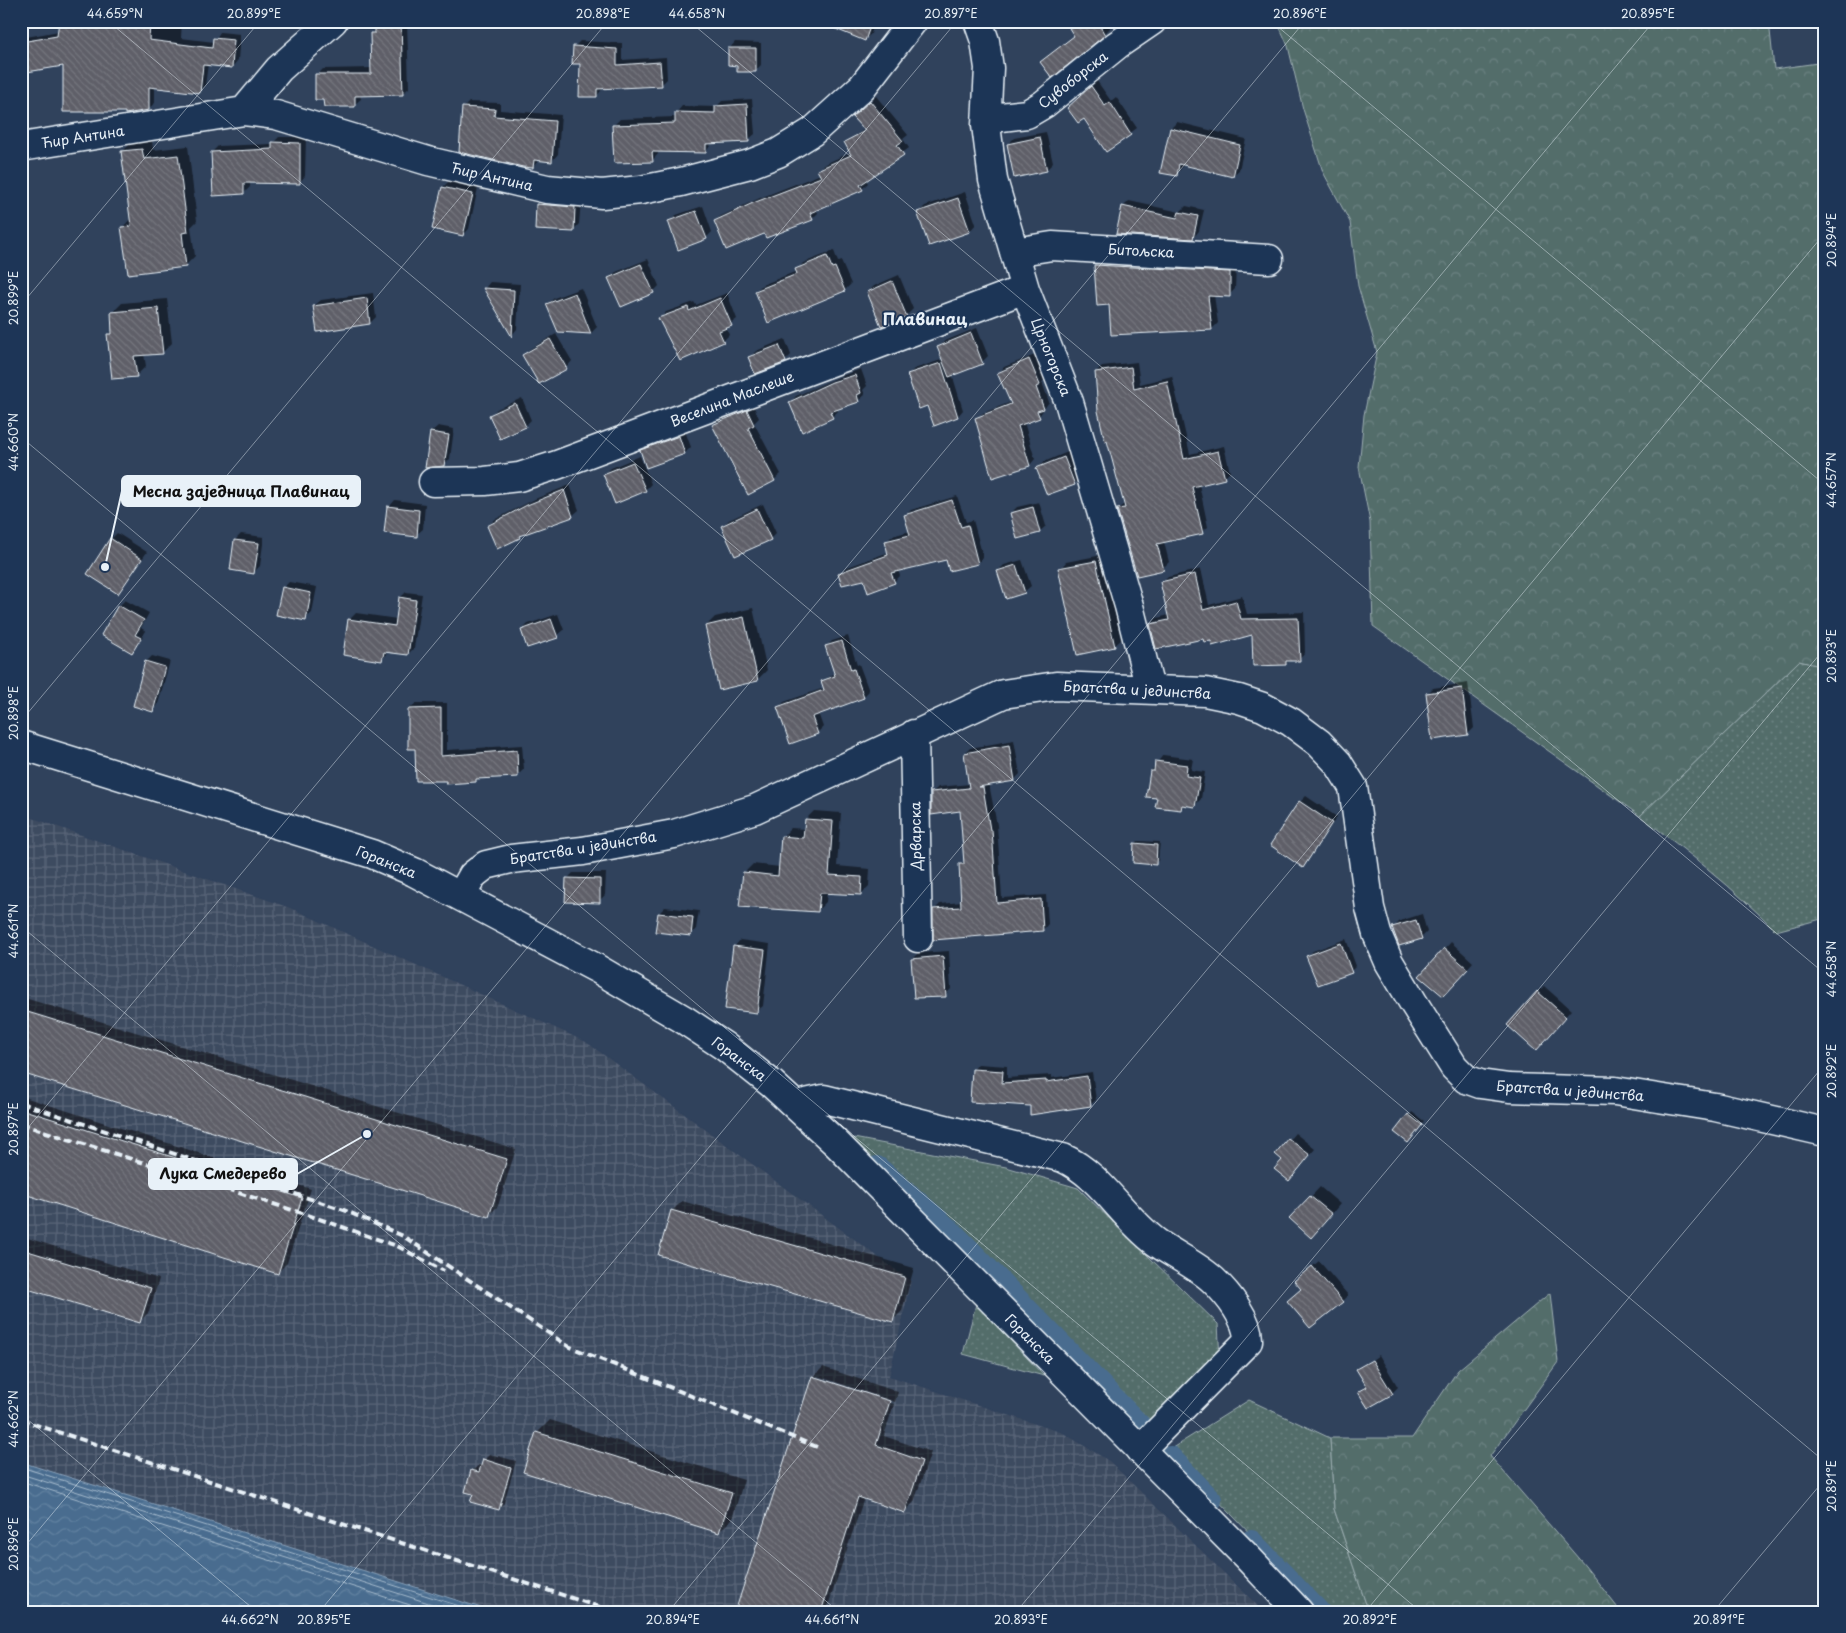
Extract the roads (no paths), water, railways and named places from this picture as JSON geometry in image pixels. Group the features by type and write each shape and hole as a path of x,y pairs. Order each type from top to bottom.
{"street":[{"path":"244,111 279,68 333,21"},
{"name":"Ћир Антина","path":"21,147 244,111 276,115 428,161 547,189 602,194 641,190 750,164 778,153 812,132 862,87 912,21"},
{"name":"Црногорска","path":"978,21 985,41 989,68 987,148 993,180 1025,289 1069,402 1150,689"},
{"name":"Сувоборска","path":"987,114 1001,117 1027,114 1044,104 1117,45 1152,21"},
{"name":"Битољска","path":"1014,252 1052,246 1269,259"},
{"name":"Веселина Маслеше","path":"433,482 485,481 519,477 557,465 1025,289"},
{"name":"Братства и јединства","path":"461,896 473,875 486,865 511,858 625,844 710,824 779,798 1003,694 1056,686 1205,692 1263,707 1290,722 1319,743 1338,763 1353,787 1370,908 1377,934 1389,962 1413,1002 1454,1067 1466,1079 1480,1084 1509,1088 1614,1092 1658,1098 1715,1107 1825,1132"},
{"name":"Дрварска","path":"914,734 918,938"},
{"name":"Горанска","path":"21,745 372,854 461,896 596,968 683,1019 724,1046 797,1105 1248,1558 1299,1612"},
{"path":"797,1105 824,1099 1063,1158 1086,1171 1138,1227 1155,1242 1213,1280 1236,1309 1248,1330 1248,1341 1140,1450"}],"water":[{"path":"21,1462 494,1612 21,1612"}],"waterway":[{"path":"877,1168 953,1234 1147,1434"},
{"path":"1170,1458 1210,1500"},
{"path":"1251,1542 1318,1612"}],"railway":[{"path":"21,1103 344,1210 403,1236 568,1346 817,1447"},
{"path":"21,1124 305,1214 397,1246 444,1271"},
{"path":"21,1420 615,1612"}],"place":[{"name":"Месна заједница Плавинац","path":"105,567"},
{"name":"Лука Смедерево","path":"367,1134"}],"district":[{"name":"Плавинац","path":"925,319"}]}
